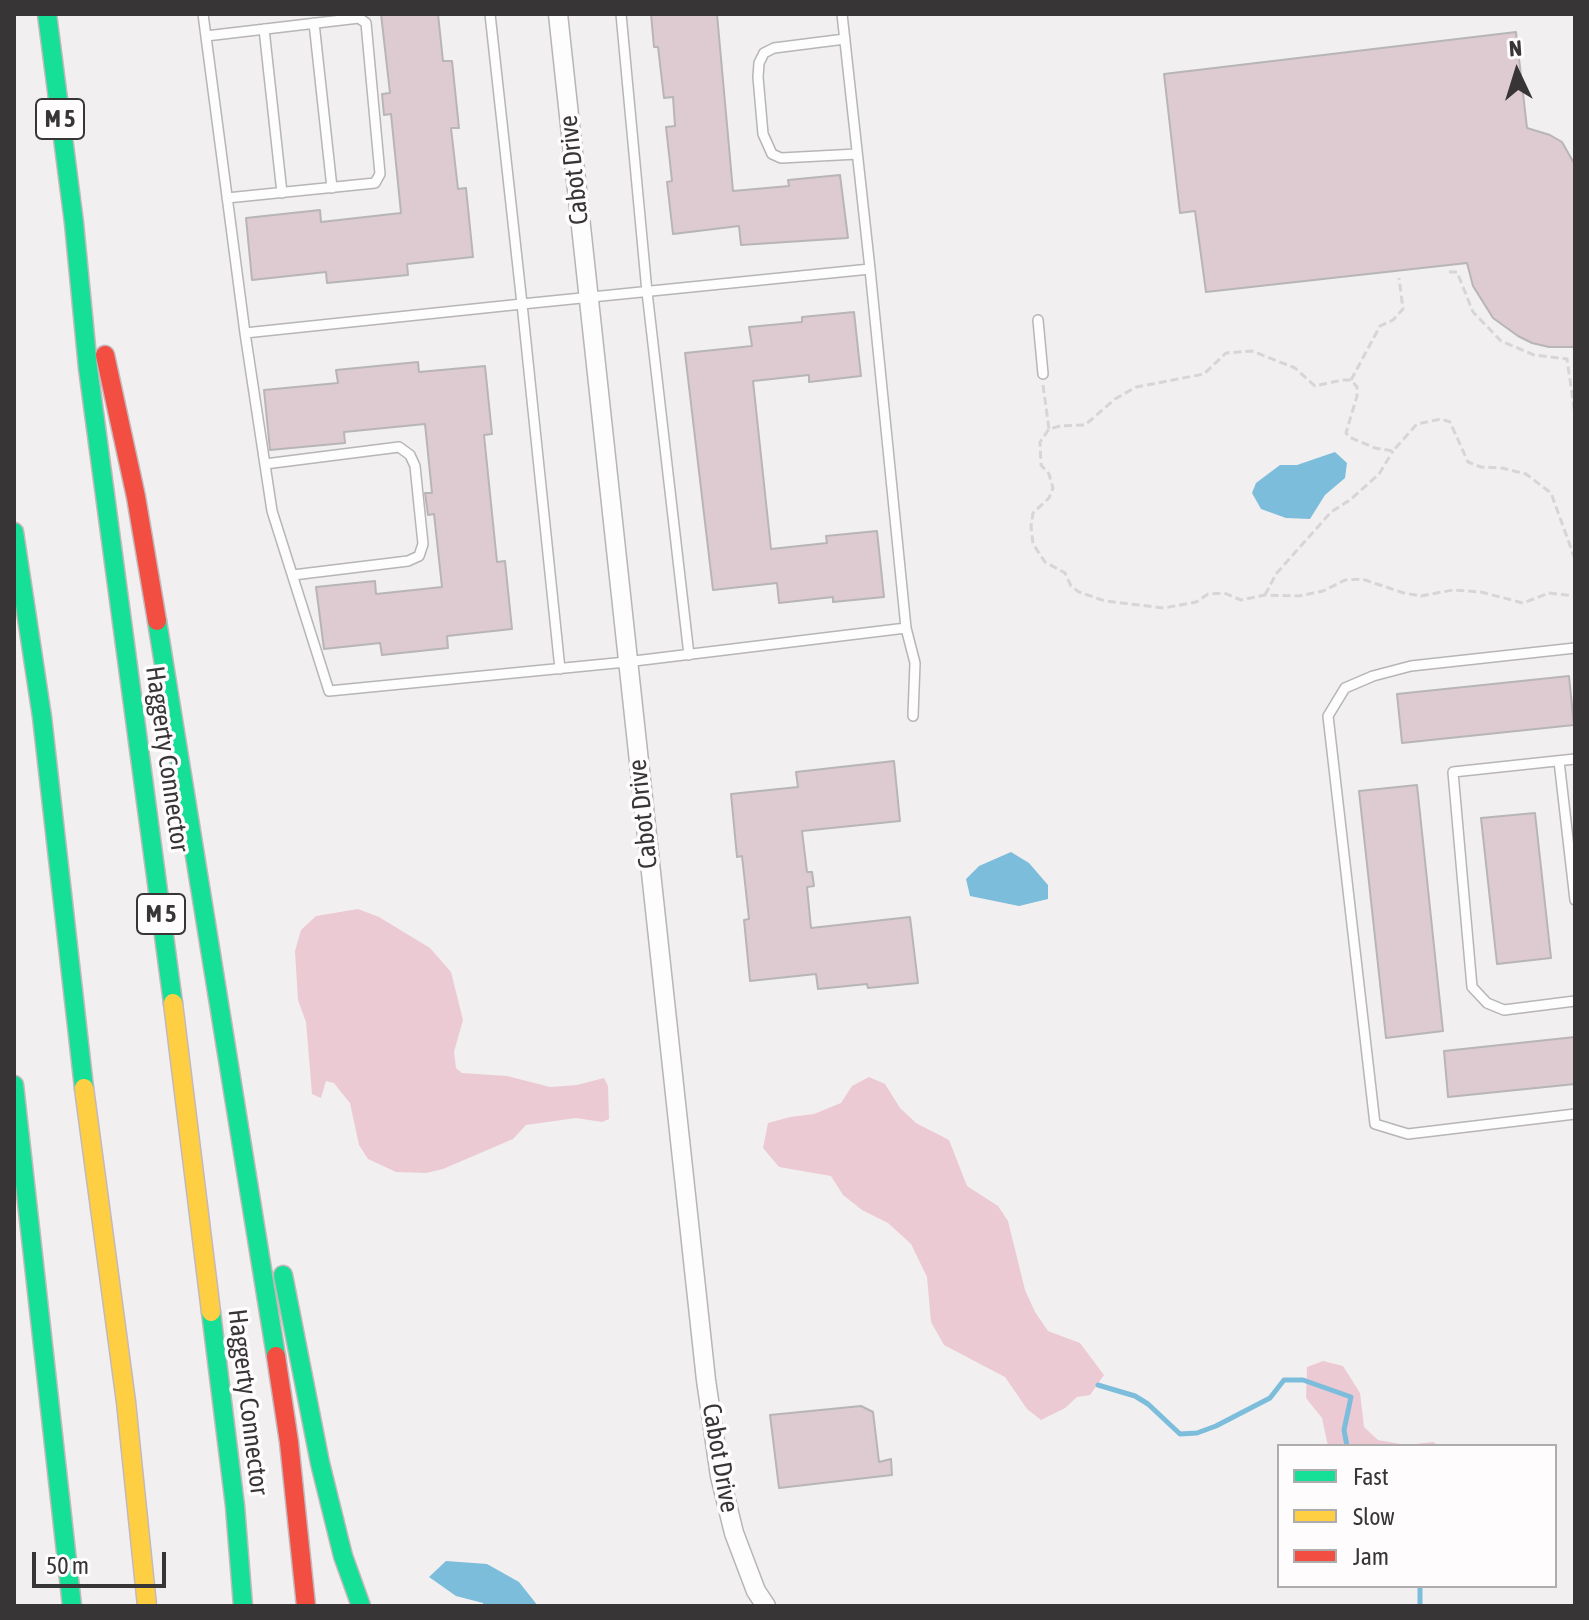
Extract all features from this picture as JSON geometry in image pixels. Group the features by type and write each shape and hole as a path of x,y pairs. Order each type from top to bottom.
{"highway":[{"name":"Haggerty Connector","path":"47,14 74,223 88,368 165,939 231,1475 243,1606"},
{"path":"74,223 136,497 289,1442 306,1606"},
{"path":"14,532 42,717 82,1069 126,1402 147,1606"},
{"path":"225,1039 262,1175 320,1463 343,1556 361,1606"},
{"path":"14,1085 72,1606"}],"street":[{"name":"Cabot Drive","path":"558,14 706,1380 734,1533 756,1591 766,1606"}],"lane":[{"path":"203,14 272,511 329,691 626,662 906,628"},
{"path":"490,14 560,669"},
{"path":"621,14 647,292 689,655"},
{"path":"842,14 906,628 915,663 913,716"},
{"path":"206,36 359,18 366,23 380,174 375,183 227,198"},
{"path":"314,23 332,188"},
{"path":"264,29 282,193"},
{"path":"845,39 774,48 764,53 759,63 758,77 762,120 767,146 772,154 781,158 857,154"},
{"path":"245,333 870,269"},
{"path":"1038,320 1043,374"},
{"path":"265,464 399,447 410,455 415,466 423,544 419,556 408,561 293,575"},
{"path":"1575,648 1411,666 1373,676 1345,688 1328,716 1375,1124 1408,1134 1575,1114"},
{"path":"1575,759 1453,772 1472,987 1487,1003 1504,1010 1575,1001"},
{"path":"1559,761 1575,900"}],"path":[{"path":"1449,272 1457,272 1473,312 1501,341 1534,355 1567,359 1575,415"},
{"path":"1351,380 1380,326 1393,320 1403,309 1399,278"},
{"path":"1049,429 1085,425 1115,399 1136,387 1204,374 1226,353 1252,351 1295,368 1315,386 1351,380 1357,387 1357,396 1347,424 1349,437 1375,448 1393,451"},
{"path":"1043,374 1042,389 1049,429 1040,442 1039,457 1053,488 1049,498 1033,513 1033,544 1045,562 1065,573 1071,586 1079,592 1105,601 1164,608 1196,602 1208,594 1224,593 1241,600 1265,595 1299,596 1323,591 1345,580 1362,579 1421,596 1453,590 1481,592 1523,603 1549,593 1575,596"},
{"path":"1265,595 1276,574 1331,512 1379,474 1393,451 1417,424 1441,419 1450,422 1468,462 1526,474 1551,493 1575,559"}],"shaded area":[{"path":"358,909 379,917 430,948 451,972 463,1020 454,1052 456,1068 462,1073 507,1076 550,1087 577,1085 604,1078 608,1086 609,1119 602,1122 576,1118 526,1125 513,1139 443,1169 426,1173 396,1172 368,1159 359,1145 350,1103 334,1083 326,1081 321,1098 312,1094 306,1022 298,1000 295,951 301,930 316,916"},
{"path":"869,1077 885,1084 900,1108 916,1123 949,1140 967,1186 998,1206 1008,1221 1025,1290 1035,1312 1048,1331 1080,1343 1104,1375 1090,1395 1077,1397 1065,1408 1041,1420 1027,1409 1005,1377 944,1345 931,1322 927,1277 911,1244 888,1223 862,1210 843,1195 831,1176 779,1167 763,1148 768,1123 814,1114 841,1103 852,1086"},
{"path":"1323,1361 1343,1366 1360,1393 1364,1427 1378,1440 1400,1444 1328,1444 1322,1418 1306,1398 1307,1367"}],"water":[{"path":"1335,452 1347,463 1345,478 1325,495 1310,519 1286,518 1261,509 1252,493 1256,483 1280,465 1297,465"},
{"path":"1011,852 1029,863 1048,885 1048,899 1019,906 970,896 966,879 979,866"},
{"path":"446,1561 487,1564 519,1582 538,1606 484,1606 483,1603 456,1596 429,1577"}],"building":[{"path":"381,14 438,14 443,61 452,61 459,128 451,128 458,189 466,188 473,257 407,264 408,275 327,283 326,272 252,280 246,218 320,210 321,222 401,213 391,114 384,115 382,94 390,93"},
{"path":"651,14 717,14 733,191 789,186 788,180 840,175 848,238 741,245 739,226 673,234 667,182 672,181 666,127 675,126 673,97 664,98"},
{"path":"1516,32 1527,128 1562,142 1575,165 1575,347 1549,347 1532,343 1493,318 1473,286 1467,263 1206,292 1195,211 1180,213 1164,74"},
{"path":"854,312 861,376 809,382 809,375 753,381 771,549 827,543 826,536 877,531 884,597 833,602 833,597 779,603 777,583 713,590 685,353 752,346 749,327 802,322 802,317"},
{"path":"418,362 419,372 485,366 492,434 484,435 497,562 505,561 512,629 447,636 448,648 382,655 380,643 324,649 316,587 375,581 376,594 442,587 434,514 428,515 425,493 432,493 425,424 344,432 345,443 270,450 264,390 338,383 336,370"},
{"path":"1569,676 1574,725 1402,743 1397,694"},
{"path":"894,761 900,821 802,831 807,872 812,872 814,886 807,887 811,928 910,917 918,983 818,989 816,974 750,981 744,920 749,919 742,856 737,857 731,794 798,787 796,772"},
{"path":"1417,785 1443,1031 1386,1038 1359,791"},
{"path":"1535,813 1551,958 1497,964 1481,818"},
{"path":"1575,1037 1575,1084 1448,1097 1444,1051"},
{"path":"861,1406 873,1412 879,1462 891,1459 892,1475 779,1488 770,1415"}],"waterway":[{"path":"1098,1385 1135,1396 1180,1434 1197,1433 1216,1426 1270,1398 1284,1380 1303,1380 1351,1397 1344,1430 1347,1444"},
{"path":"1420,1588 1420,1606"}],"traffic: fast":[{"path":"47,14 74,223 88,368 173,1003"},
{"path":"14,532 42,717 84,1088"},
{"path":"157,621 276,1356"},
{"path":"14,1085 72,1606"},
{"path":"283,1275 320,1463 343,1556 361,1606"},
{"path":"211,1312 235,1506 243,1606"}],"traffic: slow":[{"path":"173,1003 211,1312"},
{"path":"84,1088 126,1402 147,1606"}],"traffic: jam":[{"path":"105,355 136,497 157,621"},
{"path":"276,1356 289,1442 306,1606"}]}
